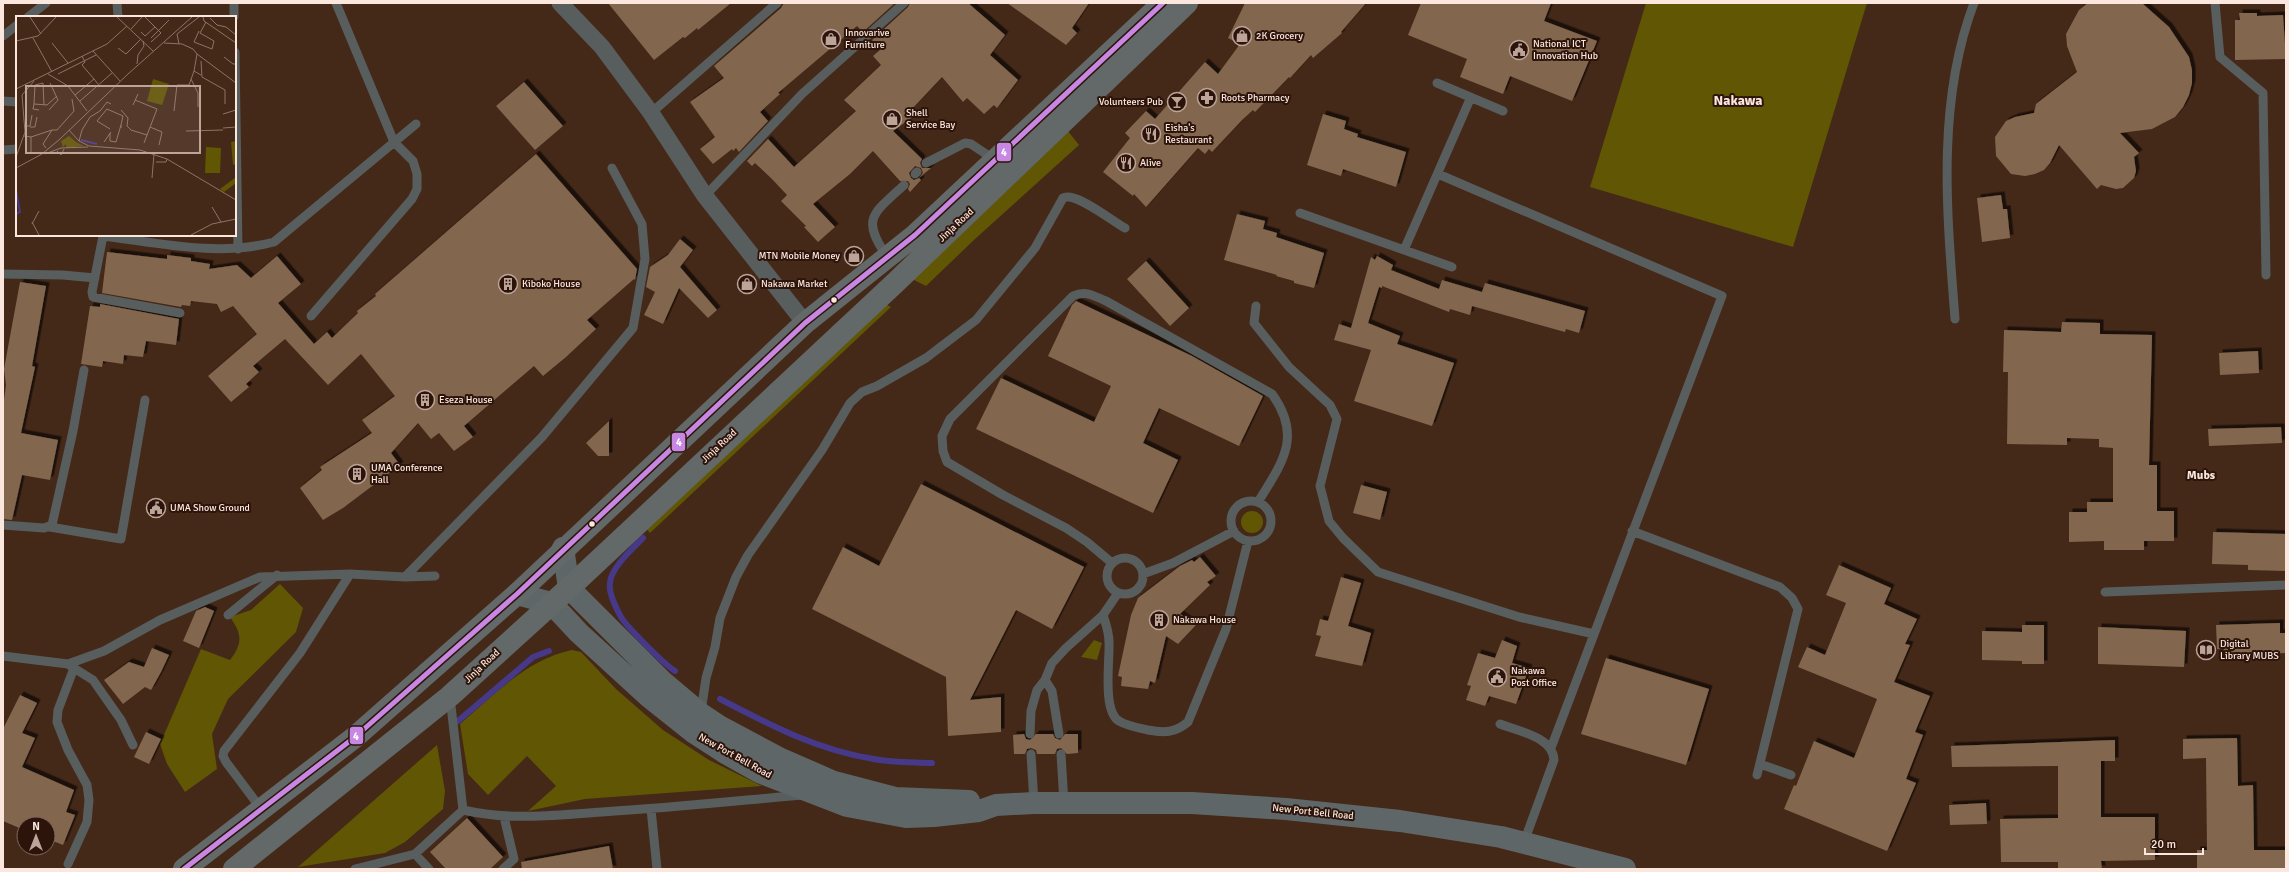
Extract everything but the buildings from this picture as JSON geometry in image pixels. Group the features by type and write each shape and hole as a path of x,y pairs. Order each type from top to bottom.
{"highway":[{"name":"Jinja Road","path":"184,869 355,737 517,594 563,548 805,323 888,258 1163,3"},
{"name":"Jinja Road","path":"234,869 557,608 572,591 1187,3"}],"main road":[{"path":"563,548 572,591"},
{"name":"New Port Bell Road","path":"572,591 663,682 701,714 779,758 834,782 895,798 980,801 996,805"},
{"path":"517,594 557,608"},
{"name":"New Port Bell Road","path":"557,608 579,634 608,661 693,732 759,772 847,806 906,817 934,816 979,811 996,805 1034,803 1192,803 1286,809 1400,821 1524,842 1625,869"}],"street":[{"path":"560,3 602,48 651,113 705,196 805,323"}],"lane":[{"path":"29,16 46,3"},
{"path":"116,3 118,16"},
{"path":"234,3 234,16"},
{"path":"311,316 412,199 417,189 417,174 413,161 394,142 336,3"},
{"path":"651,113 777,3"},
{"path":"705,196 802,94 904,3"},
{"path":"1955,319 1946,209 1950,105 1963,33 1974,3"},
{"path":"2215,3 2220,57 2263,93 2266,275"},
{"path":"3,36 16,26"},
{"path":"1437,83 1503,111"},
{"path":"1404,250 1471,97"},
{"path":"3,101 16,102"},
{"path":"236,118 238,249"},
{"path":"110,236 199,249 238,249 274,242 416,124"},
{"path":"926,163 965,143 971,144 995,160"},
{"path":"3,150 16,149"},
{"path":"406,576 542,437 633,328 645,259 642,224 612,168"},
{"path":"1438,174 1722,296 1632,531 1552,748 1554,760 1524,842"},
{"path":"888,258 874,239 873,220 876,212 904,185"},
{"path":"701,714 706,678 715,647 720,618 736,578 748,555 822,450 850,403 862,392 877,386 926,358 976,320 1035,248 1061,202 1067,196 1080,200 1124,228"},
{"path":"1300,214 1452,267"},
{"path":"103,236 92,292 94,298 180,313"},
{"path":"3,274 64,275 95,278"},
{"path":"1112,563 1088,542 1059,524 1003,495 947,462 943,451 942,436 950,420 1073,296 1080,293 1088,293 1106,301 1272,394 1284,415 1287,444 1283,461 1258,502"},
{"path":"1256,306 1254,323 1289,367 1330,405 1337,419 1320,486 1329,521 1378,572 1519,618 1594,634"},
{"path":"50,527 54,521 84,370"},
{"path":"3,524 50,527 121,539 145,400"},
{"path":"1243,502 1258,502 1269,511 1272,518 1271,526 1263,538 1248,541 1240,538 1234,531 1231,523 1232,515 1236,507 1243,502"},
{"path":"1142,574 1173,563 1234,531"},
{"path":"1632,531 1780,587 1792,598 1798,609 1757,775"},
{"path":"1103,615 1109,640 1109,700 1111,711 1118,721 1138,728 1161,732 1180,729 1188,722 1226,629 1248,541"},
{"path":"1131,559 1136,562 1142,574 1138,588 1133,592 1118,592 1108,583 1107,576 1112,563 1118,560 1131,559"},
{"path":"262,810 226,762 223,756 224,751 300,653 350,574"},
{"path":"68,864 87,822 89,800 87,785 68,750 57,722 58,710 71,666 104,651 160,620 243,583 260,577 277,575 350,574 435,576"},
{"path":"228,615 277,575"},
{"path":"2105,592 2286,586"},
{"path":"1030,734 1031,711 1037,690 1045,680 1052,663 1058,655 1103,615 1118,592"},
{"path":"3,656 71,666 93,680 121,720 133,745"},
{"path":"1045,680 1052,691 1059,734"},
{"path":"450,696 463,810"},
{"path":"1500,724 1543,741 1552,748"},
{"path":"1031,754 1034,803"},
{"path":"1061,754 1064,803"},
{"path":"1760,764 1791,775"},
{"path":"463,810 504,817 652,809 813,794"},
{"path":"652,809 657,869"},
{"path":"355,869 415,854 463,810"},
{"path":"503,869 514,859 504,817"},
{"path":"415,854 429,869"}],"shaded area":[{"path":"1646,3 1867,3 1793,247 1590,187"},
{"path":"1068,131 1079,145 975,239 926,286 910,278"},
{"path":"883,303 891,307 650,533 645,527"},
{"path":"1252,511 1260,514 1263,522 1260,530 1252,533 1244,530 1241,522 1244,514"},
{"path":"280,584 303,608 296,632 228,699 212,734 217,769 185,792 167,764 160,744 201,649 230,660 239,643 239,634 230,617 251,610"},
{"path":"1094,640 1102,643 1097,660 1081,657"},
{"path":"572,650 581,652 616,689 663,730 709,760 762,786 585,799 528,811 556,786 527,756 488,795 468,774 460,724 499,690 526,670 540,661"},
{"path":"437,745 445,791 443,809 405,842 385,853 298,867"}],"waterway":[{"path":"643,538 615,570 610,582 611,595 621,617 625,622 655,654 675,671"},
{"path":"458,721 533,657 549,651"},
{"path":"720,699 776,727 813,743 853,755 881,760 932,763"}],"transit line":[{"name":"4","path":"184,869 355,737 517,594 805,323 915,235 1163,3"}],"place":[{"name":"2K Grocery","path":"1242,36"},
{"name":"Innovarive Furniture","path":"831,39"},
{"name":"National ICT Innovation Hub","path":"1519,50"},
{"name":"Roots Pharmacy","path":"1207,98"},
{"name":"Volunteers Pub","path":"1177,102"},
{"name":"Shell Service Bay","path":"892,119"},
{"name":"Eisha's Restaurant","path":"1151,134"},
{"name":"Alive","path":"1126,163"},
{"name":"MTN Mobile Money","path":"854,256"},
{"name":"Kiboko House","path":"508,284"},
{"name":"Nakawa Market","path":"747,284"},
{"name":"Eseza House","path":"425,400"},
{"name":"UMA Conference Hall","path":"357,474"},
{"name":"UMA Show Ground","path":"156,508"},
{"name":"Nakawa House","path":"1159,620"},
{"name":"Digital Library MUBS","path":"2206,650"},
{"name":"Nakawa Post Office","path":"1497,677"}],"district":[{"name":"Nakawa","path":"1738,100"},
{"name":"Mubs","path":"2201,475"}]}
